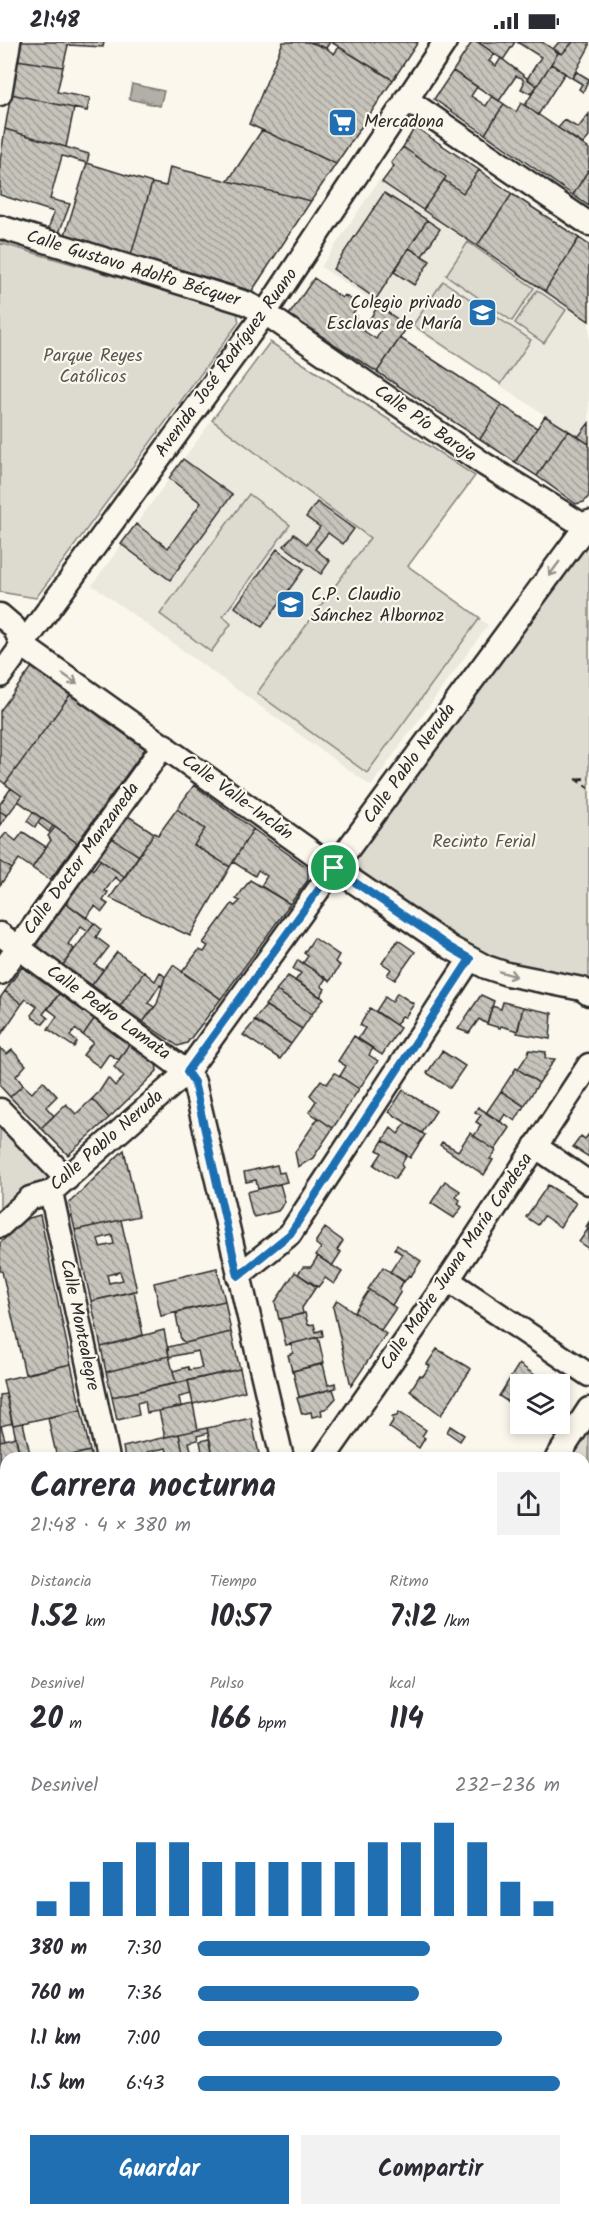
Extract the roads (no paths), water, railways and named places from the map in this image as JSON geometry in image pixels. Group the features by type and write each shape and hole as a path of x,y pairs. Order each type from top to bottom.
{"street":[{"path":"0,94 9,42"},
{"name":"Avenida José Rodríguez Ruano","path":"0,676 265,313 445,42"},
{"path":"406,99 589,224"},
{"name":"Calle Gustavo Adolfo Bécquer","path":"0,227 246,303 265,313"},
{"name":"Calle Pío Baroja","path":"265,313 484,464 588,526"},
{"name":"Calle Pablo Neruda","path":"0,1226 30,1198 59,1186 187,1072 334,868 588,526"},
{"path":"0,615 14,627 22,645"},
{"name":"Calle Valle-Inclán","path":"22,645 334,868 451,948 470,959 507,974 587,990"},
{"name":"Calle Doctor Manzaneda","path":"0,973 164,745"},
{"name":"Calle Pedro Lamata","path":"0,934 187,1072"},
{"path":"238,1276 290,1234 470,959"},
{"name":"Calle Madre Juana María Condesa","path":"328,1452 448,1280 589,1065"},
{"path":"187,1072 194,1082 281,1452"},
{"path":"0,1110 59,1186"},
{"path":"535,1146 589,1183"},
{"name":"Calle Montealegre","path":"59,1186 107,1452"},
{"path":"448,1280 589,1375"},
{"path":"561,1452 589,1409"}],"water":[{"path":"132,84 164,91 160,106 129,99"}],"place":[{"name":"Mercadona","path":"343,122"},
{"name":"Colegio privado Esclavas de María","path":"483,313"},
{"name":"C.P. Claudio Sánchez Albornoz","path":"290,605"}],"park label":[{"name":"Parque Reyes Católicos","path":"93,366"},
{"name":"Recinto Ferial","path":"484,842"}]}
